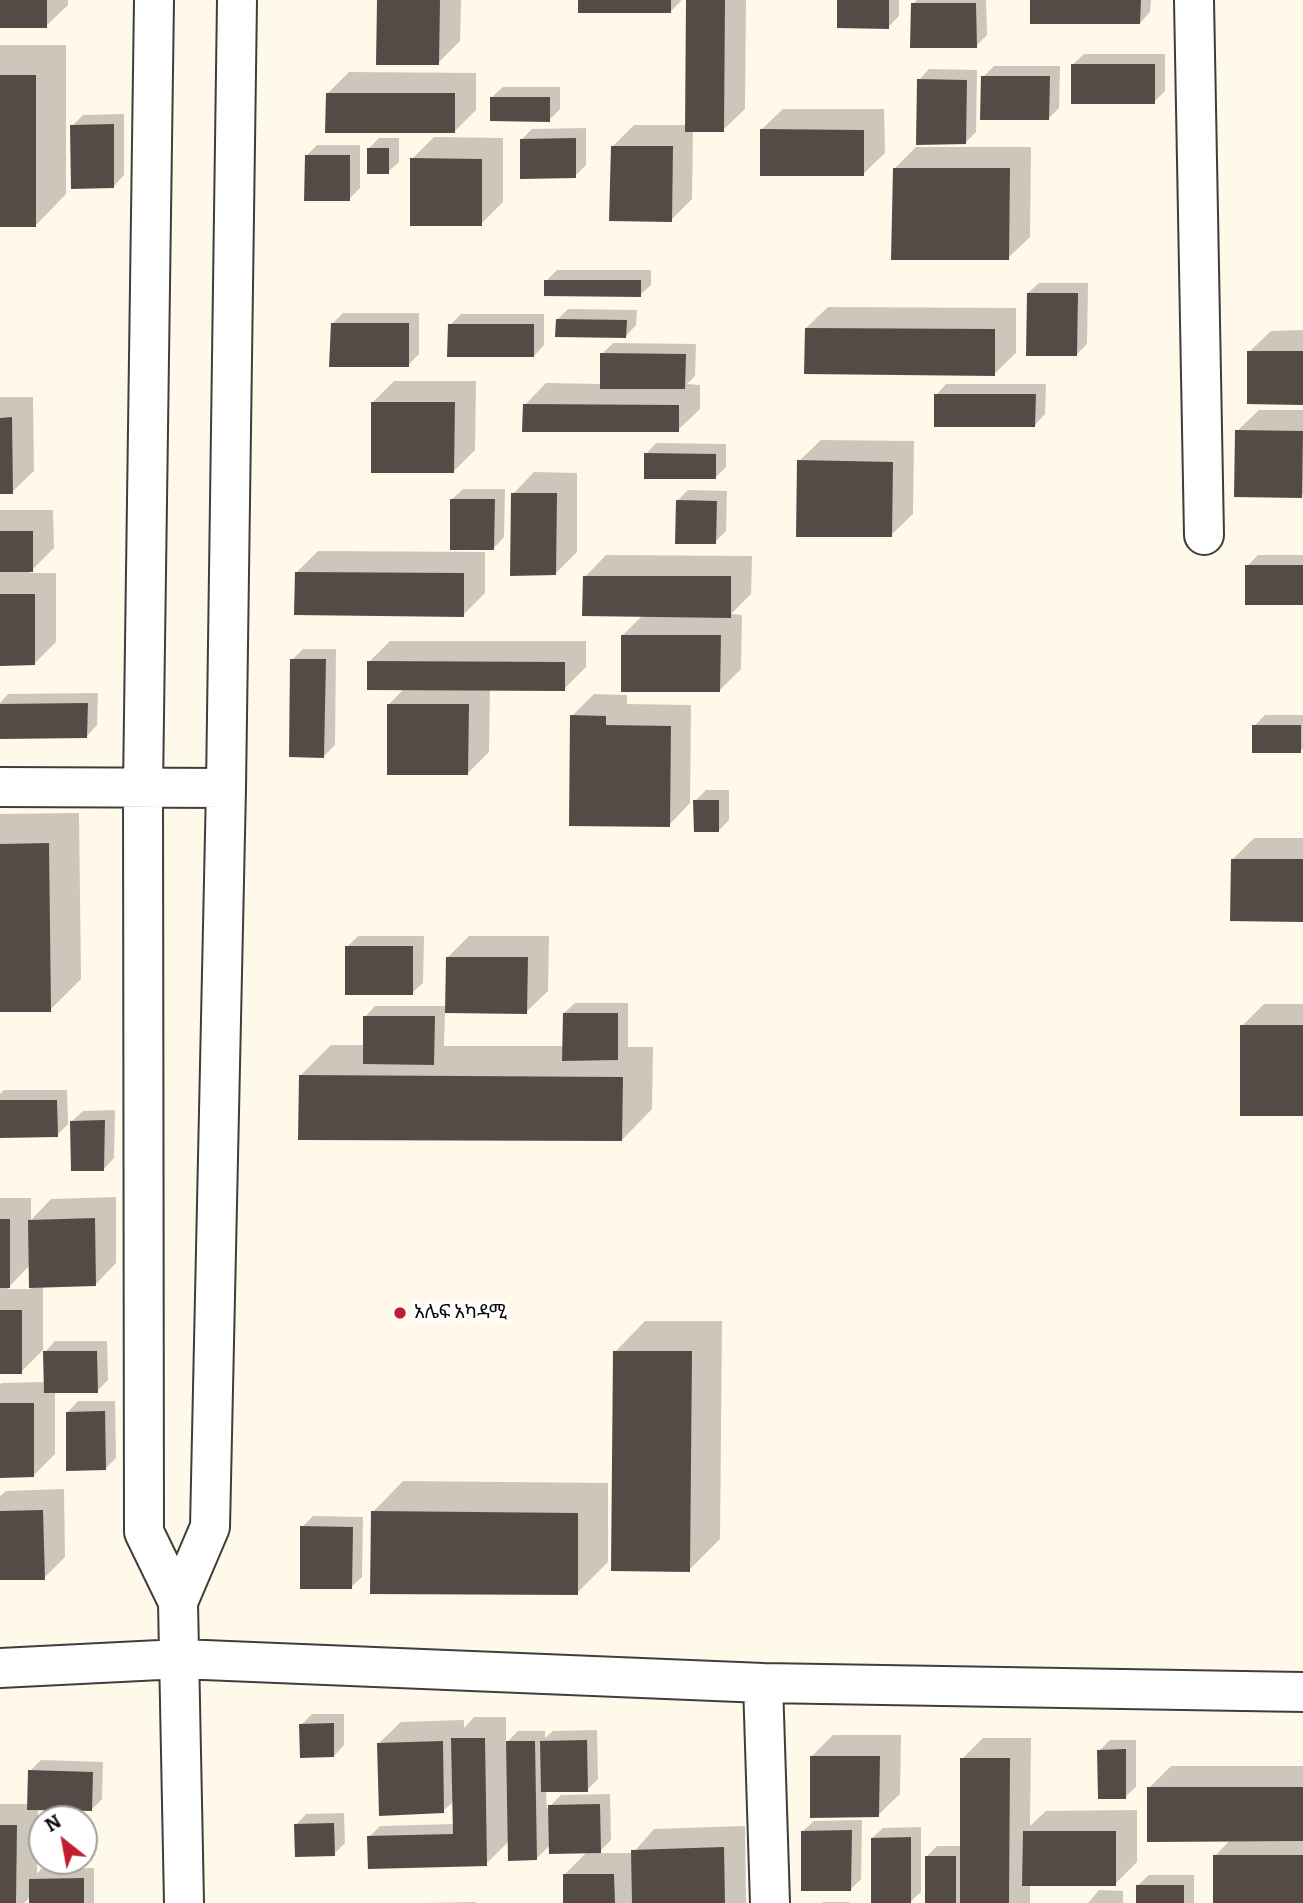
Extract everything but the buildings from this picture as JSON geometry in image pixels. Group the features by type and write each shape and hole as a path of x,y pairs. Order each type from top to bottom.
{"street":[{"path":"154,0 142,788 144,1532 178,1602 184,1903"},
{"path":"178,1602 209,1527 226,788 237,0"},
{"path":"1194,0 1204,535"},
{"path":"0,788 226,788"},
{"path":"0,1668 180,1659 764,1683 1303,1692"},
{"path":"764,1683 770,1903"}],"place":[{"name":"አሌፍ አካዳሚ","path":"400,1313"}]}
